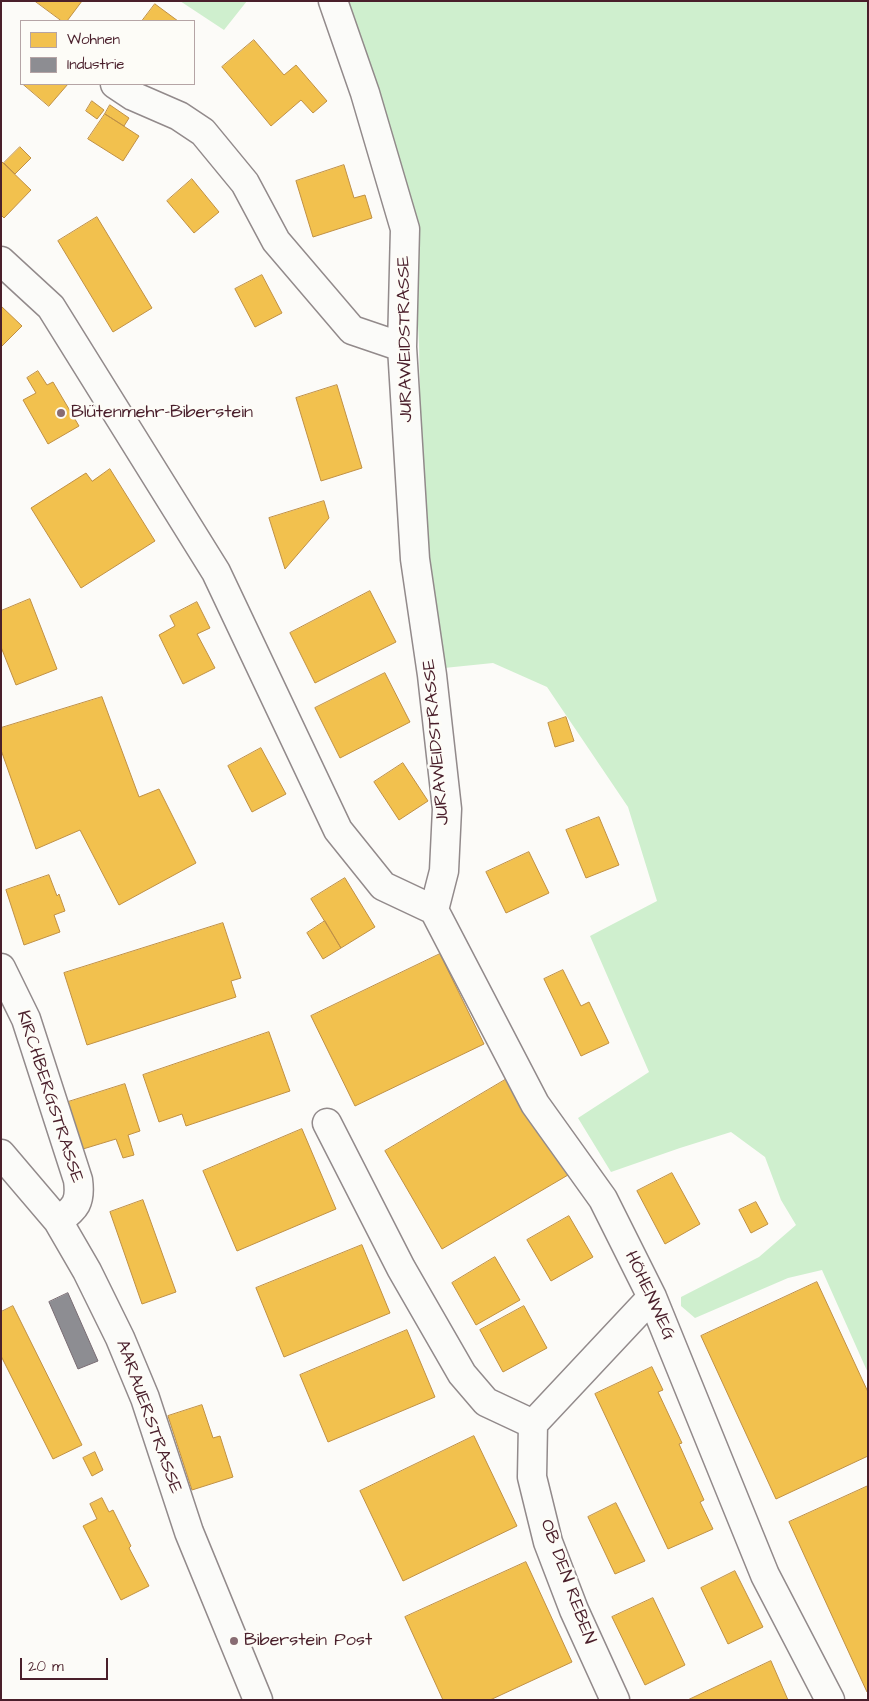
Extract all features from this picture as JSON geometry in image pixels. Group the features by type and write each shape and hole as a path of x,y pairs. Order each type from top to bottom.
{"street":[{"name":"JURAWEIDSTRASSE","path":"333,1 365,93 405,228 402,347 415,559 432,675 447,809 444,871 434,910"},
{"path":"116,85 133,96 179,116 203,132 245,183 276,241 352,330 402,347"},
{"path":"1,261 51,307 216,572 338,830 382,886 434,910"},
{"name":"HÖHENWEG","path":"434,910 535,1104 603,1199 652,1297 765,1575 830,1700"},
{"name":"KIRCHBERGSTRASSE","path":"2,967 26,1019 78,1180 80,1192 77,1204 58,1221"},
{"path":"327,1123 401,1268 462,1374 486,1402 533,1424 652,1297"},
{"name":"AARAUERSTRASSE","path":"1,1154 58,1221 87,1271 124,1346 145,1398 189,1532 258,1700"},
{"name":"OB DEN REBEN","path":"533,1424 532,1477 548,1542 574,1610 615,1700"}],"green space":[{"path":"180,1 247,1 224,30"},
{"path":"347,1 868,1 868,1373 822,1270 788,1278 695,1318 681,1306 681,1297 759,1257 796,1225 781,1200 765,1157 731,1132 611,1172 578,1118 649,1072 590,936 657,901 628,807 547,687 493,663 444,668 423,558 419,344 414,248"}],"building: Wohnen":[{"path":"35,1 82,1 68,20 61,20"},
{"path":"155,4 177,20 143,20"},
{"path":"254,40 284,75 296,65 327,101 313,113 301,100 271,126 222,67"},
{"path":"24,85 67,85 49,106"},
{"path":"92,101 104,110 97,119 86,111"},
{"path":"110,105 129,118 124,126 105,114"},
{"path":"105,114 139,136 123,161 88,139"},
{"path":"20,147 31,158 15,174 4,163"},
{"path":"1,161 31,190 4,218 1,215"},
{"path":"344,165 354,198 365,195 372,218 313,237 296,181"},
{"path":"192,179 219,212 194,233 167,201"},
{"path":"97,217 152,308 113,332 58,241"},
{"path":"262,275 282,313 255,327 235,289"},
{"path":"1,306 22,326 1,347"},
{"path":"38,371 47,385 53,382 79,426 48,444 23,400 36,393 27,378"},
{"path":"337,385 362,468 321,481 296,398"},
{"path":"110,469 155,541 81,588 31,508 86,473 92,481"},
{"path":"324,501 329,518 285,569 269,518"},
{"path":"370,591 396,642 315,683 290,633"},
{"path":"30,599 57,669 16,685 1,647 1,611"},
{"path":"197,602 210,628 197,634 215,668 183,684 159,635 175,626 170,616"},
{"path":"385,673 410,722 340,758 315,708"},
{"path":"102,697 139,797 159,789 196,863 119,905 80,830 36,849 1,750 1,728"},
{"path":"566,717 574,741 555,747 548,723"},
{"path":"261,748 286,794 252,812 228,766"},
{"path":"403,763 428,801 399,820 374,782"},
{"path":"599,817 619,865 586,878 566,830"},
{"path":"529,852 549,893 506,913 486,872"},
{"path":"49,875 65,911 54,915 60,932 24,945 6,890"},
{"path":"345,878 375,927 341,948 311,899"},
{"path":"325,921 341,948 323,959 307,933"},
{"path":"223,923 241,978 231,981 236,997 87,1045 64,973"},
{"path":"440,954 484,1044 355,1106 311,1016"},
{"path":"563,970 581,1006 589,1002 609,1043 581,1056 544,979"},
{"path":"269,1032 290,1091 186,1126 182,1114 159,1122 143,1075"},
{"path":"510,1077 568,1175 442,1249 385,1151"},
{"path":"125,1084 140,1131 128,1135 134,1155 123,1158 116,1139 83,1149 68,1102"},
{"path":"302,1129 336,1209 237,1251 203,1171"},
{"path":"672,1173 700,1224 665,1244 637,1191"},
{"path":"143,1200 176,1292 142,1304 110,1212"},
{"path":"756,1202 768,1224 751,1233 739,1210"},
{"path":"569,1216 593,1257 551,1281 527,1240"},
{"path":"362,1245 390,1313 284,1357 256,1288"},
{"path":"495,1257 520,1300 476,1325 452,1283"},
{"path":"817,1282 868,1392 868,1456 776,1499 701,1336"},
{"path":"13,1306 82,1445 53,1459 1,1356 1,1312"},
{"path":"524,1306 547,1348 503,1372 480,1330"},
{"path":"407,1330 435,1397 328,1442 300,1375"},
{"path":"652,1367 663,1390 658,1392 682,1443 679,1444 704,1500 700,1502 713,1529 668,1549 595,1394"},
{"path":"202,1405 213,1438 220,1436 233,1477 192,1490 168,1416"},
{"path":"474,1436 517,1526 403,1581 360,1491"},
{"path":"95,1452 103,1470 92,1476 83,1458"},
{"path":"868,1486 868,1691 867,1692 789,1522"},
{"path":"102,1498 109,1512 113,1510 131,1546 129,1548 149,1586 121,1600 83,1526 97,1519 90,1504"},
{"path":"616,1503 645,1561 615,1574 588,1517"},
{"path":"526,1562 572,1662 490,1700 443,1700 405,1617"},
{"path":"735,1571 763,1627 728,1644 701,1588"},
{"path":"653,1598 685,1665 645,1685 612,1617"},
{"path":"771,1661 788,1700 688,1700"}],"building: Industrie":[{"path":"68,1293 98,1361 78,1369 49,1302"}],"place":[{"name":"Blütenmehr-Biberstein","path":"61,413"},
{"name":"Biberstein Post","path":"234,1641"}]}
